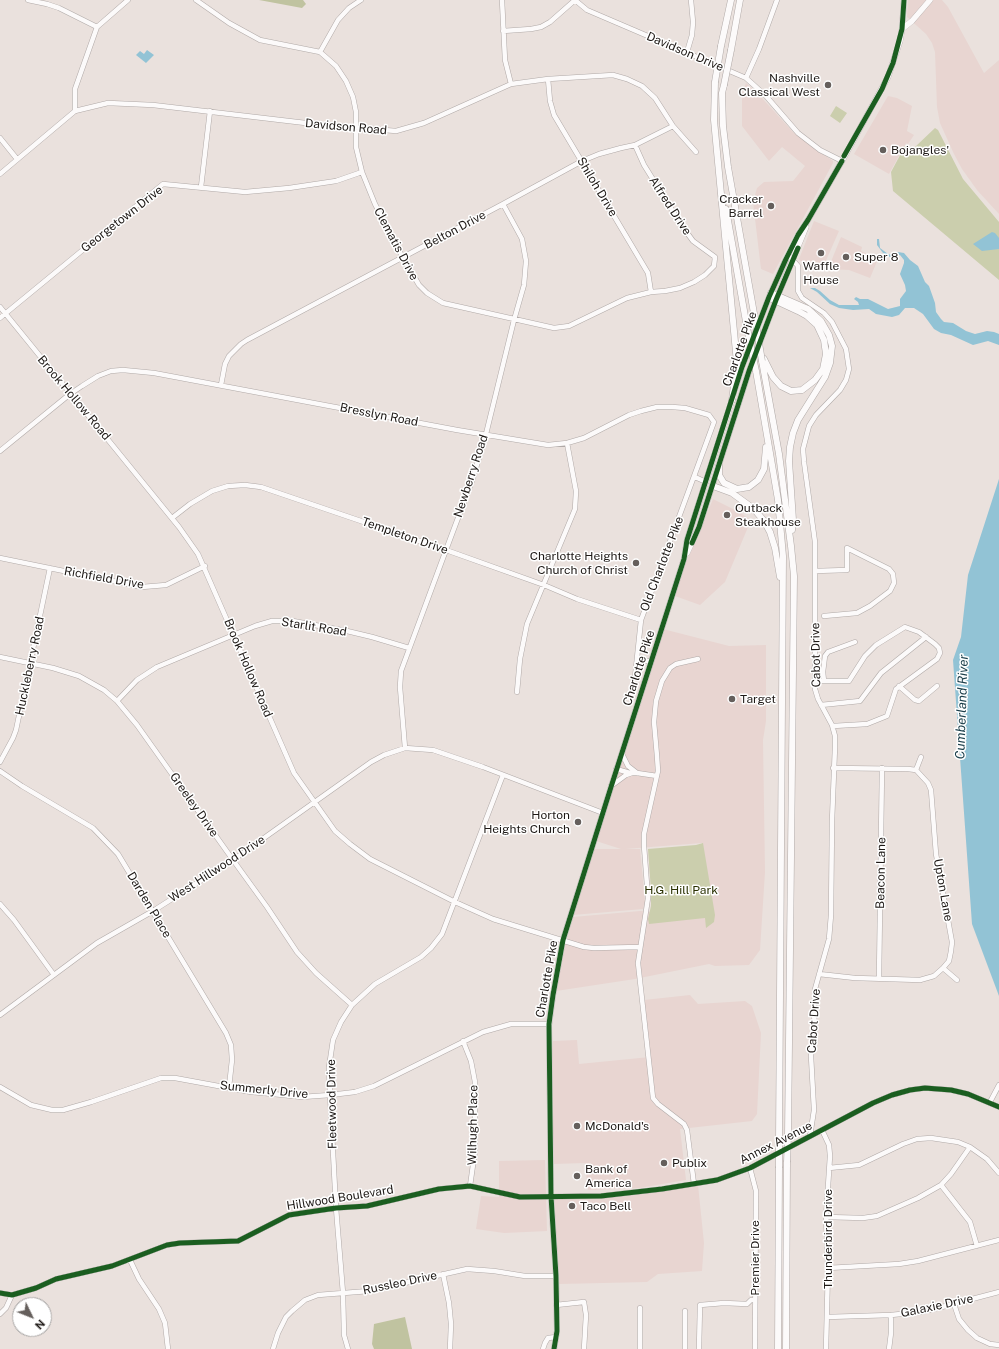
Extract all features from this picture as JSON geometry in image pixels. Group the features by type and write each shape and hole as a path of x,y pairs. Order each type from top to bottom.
{"highway":[{"path":"731,0 715,82 714,120 737,363 732,400"},
{"path":"740,0 722,94 723,126 728,167 779,454 794,576 786,1349"},
{"path":"719,164 778,500 783,556 784,601 778,1349"},
{"path":"770,295 808,310 821,321 829,335 832,346 830,363 825,377 798,420 792,434 789,461 793,520 791,546"},
{"path":"763,359 773,377 781,386 791,391 802,390 815,380 823,369 826,354 824,340 817,325 777,298"},
{"path":"719,466 719,475 724,483 737,489 749,487 758,480 764,469 767,436"},
{"path":"713,486 732,493 754,510 764,521 770,532 775,548 784,601"}],"main road":[{"name":"Charlotte Pike","path":"684,559 687,540 742,367 770,295 798,236 842,161 888,77 902,29 904,0"},
{"path":"902,29 912,21 930,0"},
{"name":"Charlotte Pike","path":"554,1349 556,1337 556,1276 551,1196 549,1024 552,995 563,940 610,787 622,754 684,559 699,527 749,371 777,298 794,260 808,220"},
{"path":"706,482 713,486"}],"street":[{"path":"28,0 59,8 97,28"},
{"path":"75,111 75,89 97,28 128,0"},
{"name":"Clematis Drive","path":"196,0 260,40 320,52 336,66 349,87 353,97 356,112 356,147 362,172 375,204 419,285 426,293 443,302 514,320 554,328 569,326 627,298 651,292 680,288 694,282 705,275 714,266 715,258"},
{"path":"320,52 338,20 349,8 361,0"},
{"path":"502,0 505,60 511,84"},
{"path":"503,31 541,27 550,22 575,0"},
{"name":"Davidson Drive","path":"575,0 587,10 746,78 766,96 798,134 820,150 842,161"},
{"path":"687,52 692,35 693,22 691,0"},
{"path":"746,78 777,0"},
{"name":"Davidson Road","path":"0,174 75,111 108,103 153,105 314,124 396,131 412,127 437,117 511,84 548,79 613,75 627,78 642,86 655,98 673,126 696,152"},
{"name":"Shiloh Drive","path":"548,79 550,101 554,115 648,273 651,292"},
{"path":"201,187 210,111"},
{"name":"Belton Drive","path":"221,385 225,364 234,350 241,344 582,161 599,154 635,145 673,126"},
{"path":"0,138 17,159"},
{"name":"Alfred Drive","path":"635,145 644,165 682,226 693,241 715,258"},
{"name":"Georgetown Drive","path":"0,318 163,184 245,192 289,188 336,181 362,172"},
{"name":"Newberry Road","path":"405,748 400,677 409,648 474,478 524,284 526,261 522,238 503,204"},
{"path":"788,255 794,260"},
{"name":"Cabot Drive","path":"794,260 798,266 798,291 802,298 824,314 832,322 846,349 849,369 846,380 840,390 816,416 809,426 803,448 815,542 815,689 818,699 833,726 835,736 831,916 826,954 815,990 815,1029 811,1056 814,1110 810,1136"},
{"name":"Brook Hollow Road","path":"0,307 172,518 198,554 205,566 294,773 335,831 361,853 389,869 493,919 594,948 640,947"},
{"name":"Bresslyn Road","path":"0,451 70,394 98,376 111,371 123,370 154,373 457,430 548,445 567,443 585,437 629,415 641,411 666,407 693,410 709,415 714,422 695,477"},
{"path":"517,692 520,659 527,624 575,509 576,491 567,443"},
{"path":"695,477 706,482"},
{"name":"Old Charlotte Pike","path":"635,677 641,620 695,477"},
{"name":"Templeton Drive","path":"172,518 190,504 212,491 228,486 249,485 269,490 446,550 544,585 566,595 641,620"},
{"path":"815,571 847,570 847,548 889,569 893,574 894,583 890,591 870,606 856,613 824,616"},
{"name":"Richfield Drive","path":"0,558 142,586 166,584 205,566"},
{"name":"Huckleberry Road","path":"0,762 16,730 50,568"},
{"name":"Starlit Road","path":"117,700 137,680 158,667 263,622 285,620 372,637 409,648"},
{"path":"815,681 849,681 865,656 876,645 905,627 919,632 936,644 939,648 940,653 937,659 896,689 887,716 867,724 833,726"},
{"path":"822,705 860,701 881,673 926,637"},
{"path":"824,681 823,672 825,656 828,652 855,642"},
{"name":"Greeley Drive","path":"0,657 31,662 79,676 104,690 117,700 137,725 304,960 316,973 352,1005"},
{"path":"637,658 651,662"},
{"path":"694,1184 687,1130 684,1124 658,1104 653,1098 638,963 648,898 644,834 657,776 658,756 654,708 662,681 670,668 676,664 698,659"},
{"path":"899,686 915,700 919,700 937,686"},
{"path":"405,748 433,750 483,767 603,813"},
{"name":"West Hillwood Drive","path":"0,1015 97,943 153,911 232,860 371,762 384,755 405,748"},
{"path":"622,754 628,766 634,773"},
{"path":"834,768 916,770 921,757"},
{"name":"Beacon Lane","path":"879,978 882,768"},
{"path":"616,770 657,776"},
{"name":"Upton Lane","path":"916,770 921,774 932,790 936,854 952,942 949,960 943,968"},
{"name":"Darden Place","path":"0,771 22,786 93,828 118,854 226,1033 231,1045 232,1060 229,1087"},
{"path":"610,787 626,775 634,773"},
{"name":"Fleetwood Drive","path":"348,1349 344,1335 343,1293 336,1208 330,1095 329,1067 333,1040 341,1022 352,1005 376,984 418,959 431,948 442,934 503,775"},
{"path":"0,904 15,921 54,976"},
{"path":"819,974 855,978 920,980 934,976 943,968 958,980"},
{"name":"Summerly Drive","path":"0,1087 31,1105 52,1110 63,1110 91,1102 160,1078 175,1078 251,1092 302,1096 330,1095 355,1092 374,1086 483,1032 511,1024 549,1024"},
{"name":"Wilhugh Place","path":"463,1041 471,1062 475,1082 475,1151 470,1186"},
{"path":"990,1102 999,1085"},
{"name":"Annex Avenue","path":"551,1196 601,1196 694,1184 732,1176 873,1103 892,1095 910,1090 925,1088 951,1090 968,1094 999,1107"},
{"name":"Thunderbird Drive","path":"822,1130 828,1145 829,1168 826,1217 828,1268 826,1349"},
{"path":"829,1168 859,1165 903,1144 917,1139 931,1138 958,1142 970,1147 986,1159 999,1173"},
{"path":"826,1217 862,1218 877,1216 918,1198 941,1185 951,1174 970,1147"},
{"name":"Premier Drive","path":"750,1168 756,1191 755,1349"},
{"path":"941,1185 970,1222 977,1246"},
{"name":"Hillwood Boulevard","path":"0,1293 12,1295 36,1288 56,1279 98,1270 130,1260 151,1251 177,1243 238,1241 289,1214 367,1206 440,1189 470,1186 520,1197 551,1196"},
{"path":"828,1268 918,1262 999,1240"},
{"path":"130,1260 138,1279 159,1309 165,1323 168,1349"},
{"name":"Russleo Drive","path":"273,1349 282,1323 292,1311 305,1300 318,1295 369,1291 416,1282 443,1274 468,1269 479,1269 525,1276 556,1276"},
{"path":"443,1274 449,1303 451,1324 450,1349"},
{"name":"Galaxie Drive","path":"827,1317 892,1315 920,1312 999,1292"},
{"path":"0,1314 6,1308 12,1295"},
{"path":"699,1349 700,1305 724,1303 747,1304 751,1300 755,1300"},
{"path":"556,1305 584,1302 586,1315 584,1349"},
{"path":"954,1304 959,1319 968,1330 977,1338 990,1344 999,1345"},
{"path":"640,1308 640,1349"},
{"path":"685,1311 685,1349"},
{"path":"889,1349 892,1315"},
{"path":"543,1349 548,1338 556,1337"}],"shaded area":[{"path":"908,0 942,0 948,7 984,73 999,60 999,214 977,190 962,169 940,123 937,107 935,52 932,43 926,34 907,17"},
{"path":"746,83 793,132 833,161 773,274 761,269 753,202 757,188 764,182 793,181 805,166 782,147 769,161 742,126 742,95"},
{"path":"888,96 897,98 912,106 907,131 914,135 908,144 906,143 889,174 854,154"},
{"path":"814,221 839,231 824,265 804,265 799,259"},
{"path":"841,237 862,247 861,251 878,259 870,278 849,270 828,269"},
{"path":"713,499 751,520 725,582 700,605 675,596 685,565"},
{"path":"663,629 729,646 766,645 766,721 763,740 765,872 760,950 749,965 715,966 709,964 635,979 556,991 563,953 573,917 640,911 705,916 702,843 625,849 640,849 645,902 643,909 573,915 594,849 621,849 596,841"},
{"path":"690,995 698,1004 745,1001 752,1006 761,1033 757,1114 752,1121 680,1129 686,1180 639,1188 588,1190 585,1163 554,1164 551,1071 553,1041 577,1040 579,1064 650,1057 644,1000"},
{"path":"545,1160 547,1231 504,1233 476,1229 481,1196 499,1197 499,1161"},
{"path":"698,1185 704,1243 702,1271 658,1274 647,1282 559,1284 554,1199 628,1196"}],"green space":[{"path":"259,0 303,0 306,4 302,8"},
{"path":"836,106 847,113 840,123 830,116"},
{"path":"935,128 938,130 963,179 999,222 999,280 893,191 891,172 905,146 910,148 915,147"},
{"name":"H.G. Hill Park","path":"703,843 715,915 714,922 706,928 705,918 649,924 648,919 651,906 651,891 648,849 696,845"},
{"path":"405,1317 412,1349 374,1349 372,1344 374,1324"}],"water":[{"path":"147,50 154,55 146,63 136,55 140,51 144,54"},
{"path":"992,232 999,238 999,249 982,251 973,244"},
{"path":"877,239 879,239 880,248 888,254 892,255 898,252 904,253 918,266 925,282 929,286 935,303 936,312 944,322 953,323 966,331 975,334 987,331 999,334 999,345 988,341 973,345 951,335 941,333 934,329 923,314 914,308 905,308 899,315 892,317 876,314 869,309 853,310 839,308 830,304 817,292 810,288 815,288 839,305 859,305 854,299 856,297 860,299 868,299 888,309 900,306 900,299 906,291 900,274 904,260 900,255 890,257 883,253 877,245"},
{"name":"Cumberland River","path":"999,479 999,996 972,924 953,660 961,637 968,575"}],"cycle path":[{"path":"844,156 882,89 893,63 902,29 904,0"},
{"path":"554,1349 557,1331 556,1276 551,1196 549,1024 563,940 684,559 687,540 742,367 769,297 786,259 798,235 842,161"},
{"path":"692,543 699,527 749,371 798,248"},
{"path":"0,1293 12,1295 36,1288 56,1279 112,1266 167,1245 180,1243 238,1241 289,1215 336,1208 367,1206 439,1189 470,1186 520,1197 601,1196 662,1189 717,1180 750,1168 873,1103 892,1095 910,1090 925,1088 951,1090 968,1094 999,1107"}],"place":[{"name":"Nashville Classical West","path":"828,85"},
{"name":"Bojangles'","path":"883,150"},
{"name":"Cracker Barrel","path":"771,206"},
{"name":"Waffle House","path":"821,253"},
{"name":"Super 8","path":"846,257"},
{"name":"Outback Steakhouse","path":"727,515"},
{"name":"Charlotte Heights Church of Christ","path":"636,563"},
{"name":"Target","path":"732,699"},
{"name":"Horton Heights Church","path":"578,822"},
{"name":"McDonald's","path":"577,1126"},
{"name":"Publix","path":"664,1163"},
{"name":"Bank of America","path":"577,1176"},
{"name":"Taco Bell","path":"572,1206"}]}
